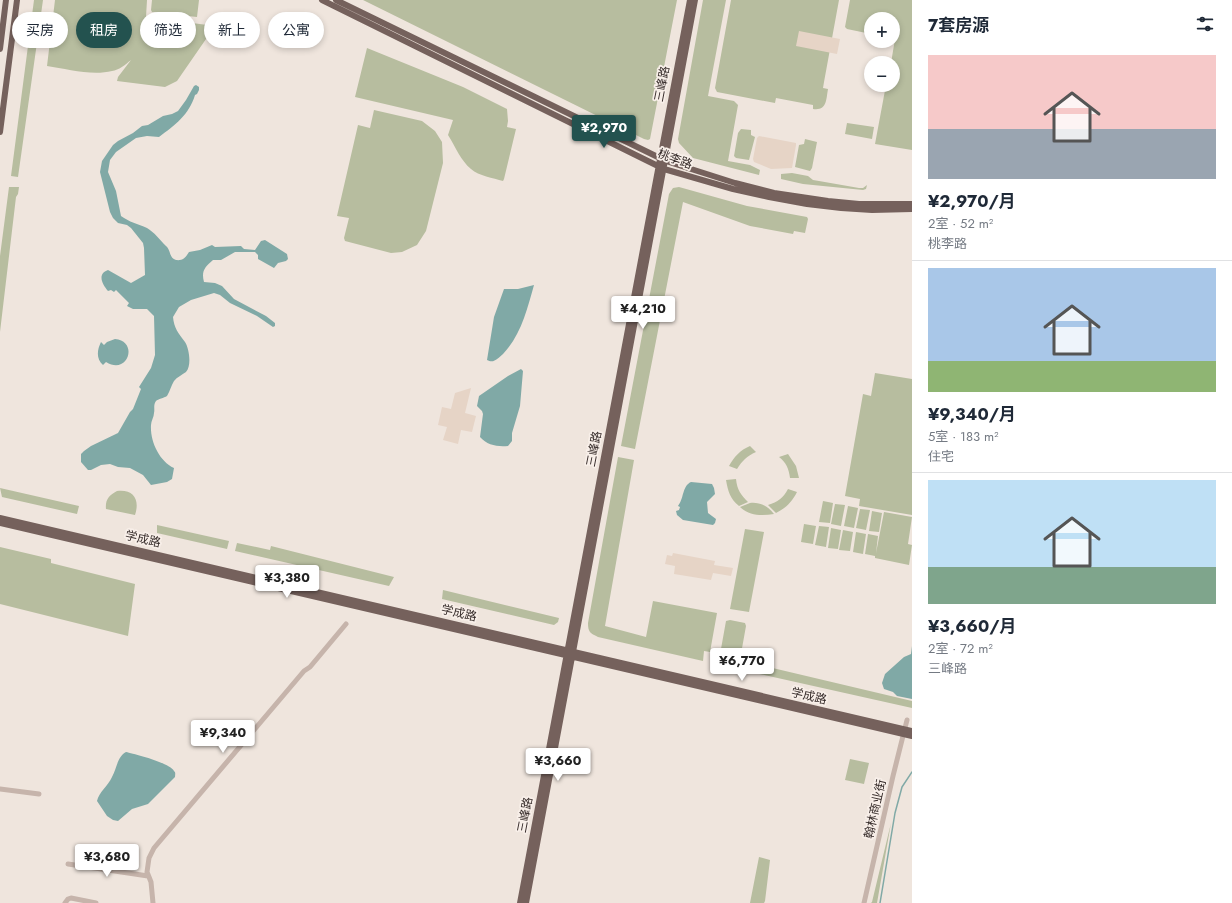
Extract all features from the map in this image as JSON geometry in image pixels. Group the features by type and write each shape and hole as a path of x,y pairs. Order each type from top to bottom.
{"main road":[{"path":"0,49 6,0"},
{"path":"0,132 17,0"},
{"name":"桃李路","path":"322,0 664,169 733,189 807,204 872,210 912,209"},
{"name":"桃李路","path":"336,0 666,162 774,193 859,204 912,204"},
{"name":"三峰路","path":"526,903 659,158 690,0"},
{"name":"三峰路","path":"520,903 666,162 695,0"},
{"name":"学成路","path":"2,521 570,653 904,732 912,736"},
{"name":"学成路","path":"904,732 912,731"}],"street":[{"path":"153,903 151,882 148,876 149,858 154,848 346,624"},
{"name":"翰林商业街","path":"864,903 907,720"},
{"path":"0,789 39,794"},
{"path":"68,864 148,876"},
{"path":"65,903 71,898 96,903"}],"green space":[{"path":"34,0 43,0 41,12 32,12"},
{"path":"55,0 147,0 146,12 140,12 140,48 196,48 196,24 204,25 204,42 177,81 165,87 117,81 118,77 131,60 117,70 96,73 80,72 47,66 49,48 68,48 68,12 54,12"},
{"path":"152,0 199,0 197,17 196,12 152,12"},
{"path":"363,0 677,0 650,139 644,139"},
{"path":"703,0 726,0 708,96 734,101 738,105 728,161 750,165 760,170 759,175 693,158 679,143 678,139"},
{"path":"731,0 839,0 823,88 828,89 826,101 821,108 813,109 813,105 776,98 775,103 717,92 715,88"},
{"path":"850,0 912,0 912,150 875,144 885,92 900,92 900,56 892,56 894,48 900,48 900,12 864,12 864,33 847,29 845,27"},
{"path":"28,48 36,48 18,177 11,176"},
{"path":"367,48 463,87 507,109 507,127 516,129 503,181 478,173 464,162 448,135 453,120 355,97"},
{"path":"374,110 422,121 435,131 442,142 443,163 426,231 417,245 402,252 391,253 345,241 344,238 349,218 337,216 358,125 370,128"},
{"path":"847,123 874,127 872,139 845,134"},
{"path":"741,129 751,130 751,135 755,137 749,160 736,158 734,156 738,133"},
{"path":"805,139 817,142 812,168 810,171 795,167 799,145 804,144"},
{"path":"792,173 808,176 813,180 859,188 863,188 867,185 866,189 863,190 803,184 781,179 781,174"},
{"path":"9,187 19,187 16,197 0,332 0,256"},
{"path":"679,187 747,206 807,217 808,219 805,233 794,231 793,234 750,226 683,202 635,449 621,446 669,194 673,188"},
{"path":"875,373 912,379 912,515 859,506 860,499 845,496 863,394 871,396"},
{"path":"750,446 756,452 745,459 737,469 729,466 738,454"},
{"path":"788,454 796,466 799,478 790,478 787,466 779,457"},
{"path":"618,457 634,460 605,626 646,637 653,601 717,613 710,652 704,651 703,661 598,637 591,633 588,628"},
{"path":"736,479 740,492 748,502 739,506 733,501 726,480"},
{"path":"0,488 79,506 77,514 2,497"},
{"path":"788,489 797,492 793,499 783,509 776,513 768,505 780,499"},
{"path":"117,491 128,492 134,497 137,505 135,515 106,509 108,498"},
{"path":"823,501 833,503 830,523 819,522"},
{"path":"750,503 764,505 774,514 756,515 747,512 740,507"},
{"path":"835,504 845,505 841,526 831,524"},
{"path":"848,506 858,508 854,528 844,526"},
{"path":"860,509 870,510 866,530 856,528"},
{"path":"872,511 882,513 879,532 869,531"},
{"path":"884,512 912,517 908,544 912,545 909,565 875,558 875,556 865,554 868,534 878,536 876,553"},
{"path":"804,524 816,526 813,544 801,542"},
{"path":"157,525 229,541 227,549 157,533"},
{"path":"819,526 829,527 826,547 815,545"},
{"path":"831,528 841,530 838,549 828,548"},
{"path":"745,529 764,532 749,612 730,609"},
{"path":"843,530 853,532 850,551 839,550"},
{"path":"856,532 866,534 863,554 853,552"},
{"path":"237,543 270,550 271,546 394,577 389,586 235,551"},
{"path":"0,547 51,559 51,563 135,584 128,636 0,604"},
{"path":"443,590 559,618 558,622 554,625 442,599"},
{"path":"730,620 745,623 746,626 739,665 736,666 720,663 719,660 726,621"},
{"path":"756,664 912,701 912,708 755,673"},
{"path":"850,759 869,763 864,784 845,780"},
{"path":"891,823 877,903 871,903 872,902"},
{"path":"759,857 770,860 765,901 764,903 750,903"}],"shaded area":[{"path":"799,31 840,39 837,54 796,46"},
{"path":"759,136 796,143 792,168 771,169 754,162 753,159 757,138"},
{"path":"471,388 465,413 476,416 472,432 461,430 458,444 443,440 447,427 438,425 442,407 451,409 455,393"},
{"path":"673,553 715,561 714,565 733,568 731,576 713,573 711,580 674,574 675,566 665,564 667,555 672,556"}],"water":[{"path":"196,85 199,87 197,94 195,95 185,114 176,124 159,137 147,136 136,138 116,152 110,160 108,172 116,191 121,216 147,228 152,232 168,248 172,258 176,260 181,260 187,256 189,252 200,250 212,245 215,247 241,246 244,249 255,250 261,241 265,240 287,254 288,259 278,263 274,268 258,259 258,255 255,252 235,252 221,260 213,260 203,272 204,282 215,283 222,286 234,299 266,316 275,323 275,326 273,327 257,316 230,303 220,295 214,293 191,300 179,307 173,317 174,324 188,348 189,365 186,372 174,381 167,396 156,401 151,422 152,437 156,450 164,461 174,468 172,479 167,482 151,485 143,475 130,468 118,467 110,464 101,465 88,470 81,462 81,454 84,451 118,433 133,409 141,389 139,387 151,368 155,355 154,316 147,309 133,309 127,306 129,303 116,290 114,292 111,290 108,291 102,282 103,274 108,270 131,283 145,275 143,243 131,228 127,225 118,223 113,218 110,212 100,172 102,161 113,145 142,126 148,125 163,116 178,111"},
{"path":"534,285 523,322 509,347 498,359 494,361 487,360 494,317 504,289 518,289"},
{"path":"115,339 122,341 127,345 128,356 120,365 114,365 106,362 103,365 99,360 98,354 101,342 104,345"},
{"path":"521,369 523,371 520,406 512,433 512,441 508,446 496,446 489,444 480,437 483,414 477,406 479,396"},
{"path":"691,482 712,484 715,494 707,502 708,513 716,519 713,525 683,520 677,515 676,511 679,510 680,507 678,506 686,486"},
{"path":"912,646 912,699 897,696 893,692 884,689 882,683 885,674 904,657 911,654"},
{"path":"126,752 152,759 166,765 175,772 175,777 148,804 132,809 118,821 107,816 97,801 114,774 119,760"}],"waterway":[{"path":"880,903 895,813 902,787 912,772"}]}
